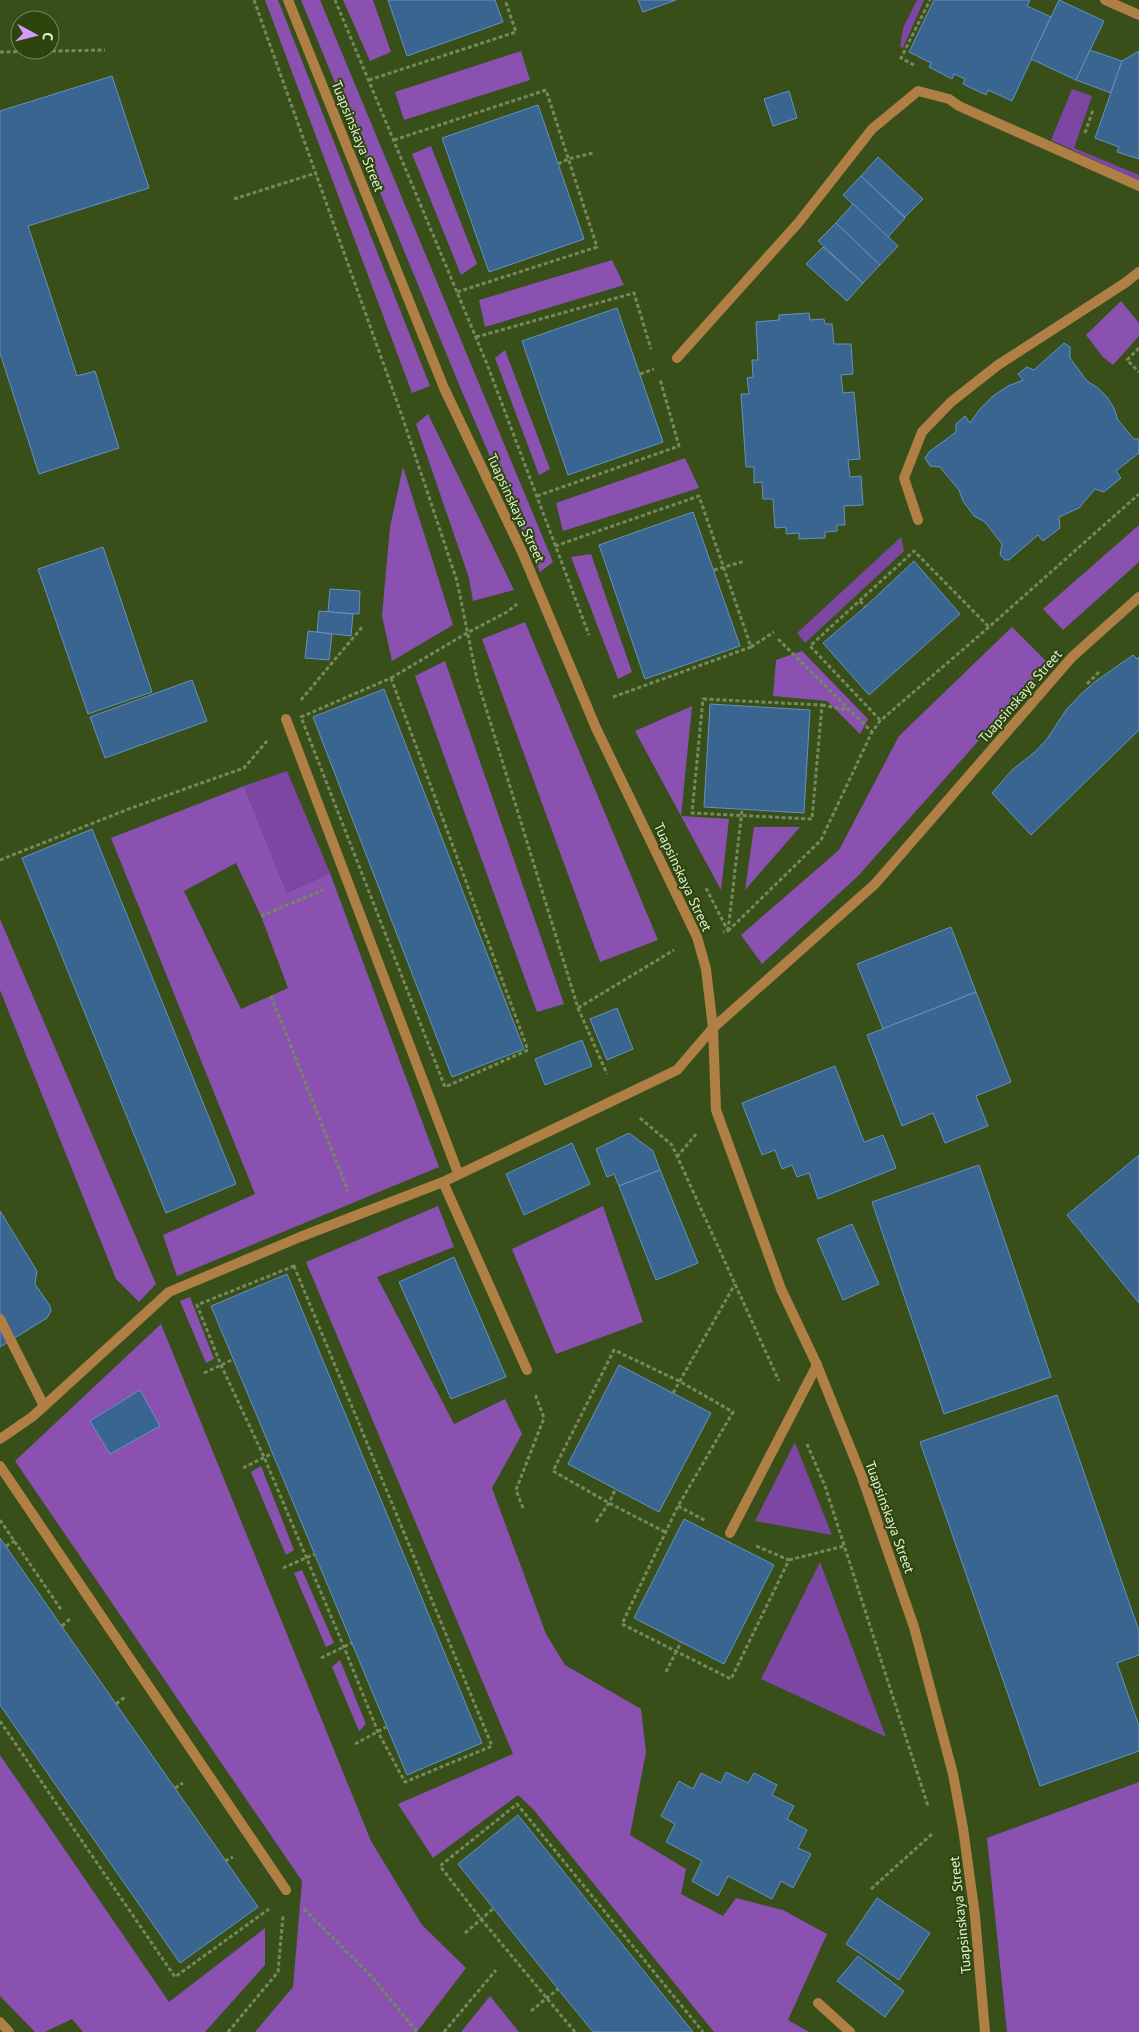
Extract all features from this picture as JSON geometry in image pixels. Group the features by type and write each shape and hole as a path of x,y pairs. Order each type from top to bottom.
{"street":[{"name":"Tuapsinskaya Street","path":"288,0 444,388 523,554 596,728 697,936 706,968 713,1028 716,1110 781,1289 817,1364 862,1477 914,1627 953,1774 963,1828 975,1916 985,2032"},
{"path":"1105,0 1139,15"},
{"path":"677,358 799,222 872,129 918,91 949,99 959,106 1139,186"},
{"path":"918,520 904,478 922,432 951,402 998,365 1126,283 1139,272"},
{"name":"Tuapsinskaya Street","path":"713,1028 875,884 1072,658 1139,597"},
{"path":"286,719 458,1173"},
{"path":"0,1439 44,1406 169,1292 443,1182 458,1173 677,1070 713,1028"},
{"path":"443,1182 527,1370"},
{"path":"0,1320 44,1406"},
{"path":"730,1533 817,1364"},
{"path":"0,1466 286,1890"},
{"path":"818,2002 850,2032"},
{"path":"0,2022 9,2032"}],"path":[{"path":"254,0 401,413 451,562 457,581 477,680 578,1008 616,1098 672,1145 793,1412 825,1486 928,1806"},
{"path":"369,80 516,32 505,0"},
{"path":"901,58 930,0"},
{"path":"0,52 105,50"},
{"path":"394,140 546,90 597,247 457,292"},
{"path":"558,164 568,159 593,153"},
{"path":"234,198 316,173"},
{"path":"476,337 634,294 651,350"},
{"path":"1139,348 1127,360 1139,372"},
{"path":"537,496 679,446 659,377"},
{"path":"742,810 743,816 728,931 822,840 872,732 880,720 989,627 1139,494"},
{"path":"555,546 699,496 751,647"},
{"path":"880,720 810,646 914,552 989,627"},
{"path":"714,570 745,560"},
{"path":"860,601 865,607"},
{"path":"390,678 528,1050 444,1087 301,717 390,678 467,632 507,612"},
{"path":"0,860 131,808 244,768 363,626"},
{"path":"612,698 751,647 774,632"},
{"path":"778,639 872,732"},
{"path":"822,705 812,819 692,813 703,699 822,705 848,710"},
{"path":"261,916 347,880"},
{"path":"271,996 358,1215"},
{"path":"294,1266 492,1746 405,1782 378,1732 264,1458 221,1365 197,1305 294,1266"},
{"path":"673,1393 736,1284"},
{"path":"665,1532 609,1503 553,1470 614,1350 679,1382 733,1412 678,1506 622,1624 731,1679 788,1560"},
{"path":"204,1373 234,1359"},
{"path":"523,1508 516,1490 544,1418"},
{"path":"243,1468 273,1453"},
{"path":"596,1522 615,1490"},
{"path":"678,1506 788,1560 844,1546"},
{"path":"0,1520 74,1628"},
{"path":"283,1568 314,1554"},
{"path":"666,1672 681,1642"},
{"path":"321,1658 352,1643"},
{"path":"123,1698 128,1706"},
{"path":"0,1721 175,1977 270,1908 264,1901"},
{"path":"355,1744 386,1728"},
{"path":"177,1776 188,1792"},
{"path":"575,2032 481,1919 440,1866 517,1804 703,2032"},
{"path":"871,1890 932,1834"},
{"path":"234,1856 239,1864"},
{"path":"228,2032 278,1972 286,1890"},
{"path":"286,1890 372,1977 417,2032"},
{"path":"465,1933 494,1908"},
{"path":"444,2032 496,1970"},
{"path":"531,2011 558,1989"}],"shaded area":[{"path":"265,0 278,0 430,386 412,393"},
{"path":"301,0 320,0 553,562 540,572 460,387"},
{"path":"343,0 373,0 391,52 370,61"},
{"path":"917,0 924,0 903,48 900,47 903,28"},
{"path":"521,51 530,80 404,120 395,92"},
{"path":"1072,89 1092,96 1074,148 1139,175 1139,181 1051,140"},
{"path":"431,146 477,264 461,275 412,154"},
{"path":"612,260 624,285 485,327 479,300"},
{"path":"1121,301 1139,323 1139,336 1113,365 1103,357 1086,335"},
{"path":"505,350 550,469 539,475 495,358"},
{"path":"428,414 514,590 473,601 469,578 416,424"},
{"path":"685,458 699,488 563,531 556,503"},
{"path":"403,467 453,625 392,661 382,616 390,527"},
{"path":"1139,525 1139,562 1063,630 1043,609"},
{"path":"901,537 904,551 805,643 797,633"},
{"path":"591,554 632,672 618,679 571,557"},
{"path":"525,622 658,940 600,962 482,639"},
{"path":"1012,627 1048,663 858,876 762,964 741,935 839,850 899,736"},
{"path":"802,651 868,719 860,734 827,701 773,696 776,660"},
{"path":"445,661 564,1004 537,1012 415,676"},
{"path":"692,706 681,816 729,819 721,890 635,731"},
{"path":"287,771 330,873 287,893 244,786"},
{"path":"244,786 287,893 330,873 439,1167 177,1276 163,1235 255,1194 111,838","holes":["236,863 261,916 288,988 241,1009 184,891"]},
{"path":"754,827 800,827 745,890"},
{"path":"0,919 156,1284 139,1302 116,1279 0,990"},
{"path":"438,1206 454,1247 377,1277 454,1424 505,1399 522,1434 492,1488 546,1634 565,1665 641,1709 646,1752 630,1835 686,1869 681,1894 723,1916 736,1898 783,1910 827,1934 788,2020 809,2032 714,2032 533,1809 518,1795 433,1858 398,1804 513,1754 306,1262"},
{"path":"603,1206 643,1322 556,1354 512,1249"},
{"path":"190,1297 214,1359 206,1363 180,1301"},
{"path":"161,1324 371,1841 422,1925 466,1968 417,2032 255,2032 293,1987 302,1881 15,1461"},
{"path":"795,1443 832,1535 755,1521"},
{"path":"261,1466 294,1550 286,1555 251,1472"},
{"path":"820,1562 886,1737 761,1679"},
{"path":"302,1570 334,1643 326,1647 294,1573"},
{"path":"340,1660 366,1724 359,1731 332,1667"},
{"path":"0,1755 169,2002 265,1928 265,1965 205,2032 83,2032 72,2019 45,2032 35,2032 0,1996"},
{"path":"1139,1782 1139,2032 1007,2032 987,1838"},
{"path":"490,1996 519,2032 461,2032"}],"building":[{"path":"388,0 495,0 503,22 407,56"},
{"path":"638,0 676,0 643,12"},
{"path":"934,0 1030,0 1027,6 1051,17 1012,101 988,90 986,95 963,84 965,79 954,74 952,79 929,67 931,63 909,52"},
{"path":"1059,0 1104,21 1076,80 1031,59"},
{"path":"1090,50 1122,61 1111,93 1076,80"},
{"path":"1139,51 1139,159 1117,152 1119,147 1095,138 1122,61"},
{"path":"112,76 149,188 28,226 77,376 95,371 119,448 39,474 0,353 0,111"},
{"path":"789,91 797,118 773,126 764,99"},
{"path":"538,105 584,239 489,272 442,138"},
{"path":"878,157 923,199 905,217 861,176"},
{"path":"861,176 905,218 888,237 843,195"},
{"path":"853,204 898,246 880,265 836,223"},
{"path":"836,223 880,265 863,283 818,241"},
{"path":"823,247 863,283 847,301 806,264"},
{"path":"617,308 663,442 568,475 522,341"},
{"path":"809,313 810,320 824,319 825,324 832,324 834,344 851,344 853,374 841,375 843,393 854,392 860,459 848,460 850,477 861,476 863,505 844,506 845,525 837,525 837,531 825,532 825,538 799,539 799,533 786,534 786,527 775,528 773,499 763,499 762,482 754,483 754,467 746,467 741,394 749,394 747,378 753,377 752,360 758,360 756,322 779,320 779,315"},
{"path":"1064,343 1070,347 1070,358 1087,381 1107,397 1114,408 1118,420 1134,439 1139,439 1139,453 1116,471 1121,478 1104,492 1095,489 1079,508 1059,517 1060,528 1043,541 1038,535 1009,560 1005,560 1000,555 1002,544 985,522 974,516 963,501 959,490 940,467 930,466 925,458 929,452 956,432 956,424 965,416 970,423 993,396 1008,386 1023,380 1018,374 1027,367 1034,370"},
{"path":"693,512 740,646 645,679 599,545"},
{"path":"103,547 152,692 88,714 38,569"},
{"path":"914,561 960,614 869,695 823,643"},
{"path":"330,589 360,591 359,614 328,612"},
{"path":"319,611 353,614 351,636 317,632"},
{"path":"308,631 332,634 329,660 305,658"},
{"path":"1133,655 1137,659 1139,657 1139,730 1031,835 992,793 1012,770 1035,752 1047,739 1066,710 1081,694"},
{"path":"192,680 207,721 105,758 90,717"},
{"path":"384,689 524,1049 452,1077 313,717"},
{"path":"710,704 810,710 804,813 704,807"},
{"path":"92,829 236,1184 166,1213 22,858"},
{"path":"951,927 976,992 883,1029 857,964"},
{"path":"976,992 1011,1082 976,1096 988,1126 945,1143 933,1113 902,1126 867,1035"},
{"path":"617,1008 633,1049 607,1060 590,1019"},
{"path":"582,1040 592,1066 545,1085 535,1059"},
{"path":"835,1066 864,1142 883,1135 896,1168 818,1199 809,1173 797,1177 792,1165 782,1169 775,1150 762,1155 742,1103"},
{"path":"629,1133 653,1151 660,1170 619,1186 614,1174 607,1177 596,1149"},
{"path":"572,1143 590,1184 524,1215 506,1174"},
{"path":"1139,1155 1139,1303 1067,1215"},
{"path":"979,1165 1051,1377 944,1414 872,1202"},
{"path":"660,1170 698,1263 656,1280 619,1186"},
{"path":"0,1211 37,1271 35,1284 50,1306 51,1311 47,1318 0,1347"},
{"path":"852,1224 879,1284 843,1300 817,1239"},
{"path":"454,1257 506,1377 451,1399 399,1282"},
{"path":"287,1274 482,1743 407,1775 211,1306"},
{"path":"619,1365 711,1413 659,1512 568,1464"},
{"path":"140,1390 160,1426 110,1454 90,1421"},
{"path":"1057,1395 1139,1631 1139,1655 1117,1663 1139,1726 1139,1751 1040,1786 920,1442"},
{"path":"684,1519 774,1565 724,1664 634,1618"},
{"path":"0,1538 258,1907 180,1963 0,1705"},
{"path":"726,1772 748,1783 754,1773 777,1785 772,1795 794,1806 787,1819 807,1830 798,1848 811,1854 793,1888 781,1881 772,1899 728,1876 718,1896 692,1881 702,1861 666,1842 675,1824 661,1816 679,1781 693,1789 701,1773 721,1783"},
{"path":"518,1815 693,2032 593,2032 558,1989 458,1864"},
{"path":"877,1898 930,1933 899,1980 846,1944"},
{"path":"858,1956 904,1991 885,2017 837,1981"}]}
